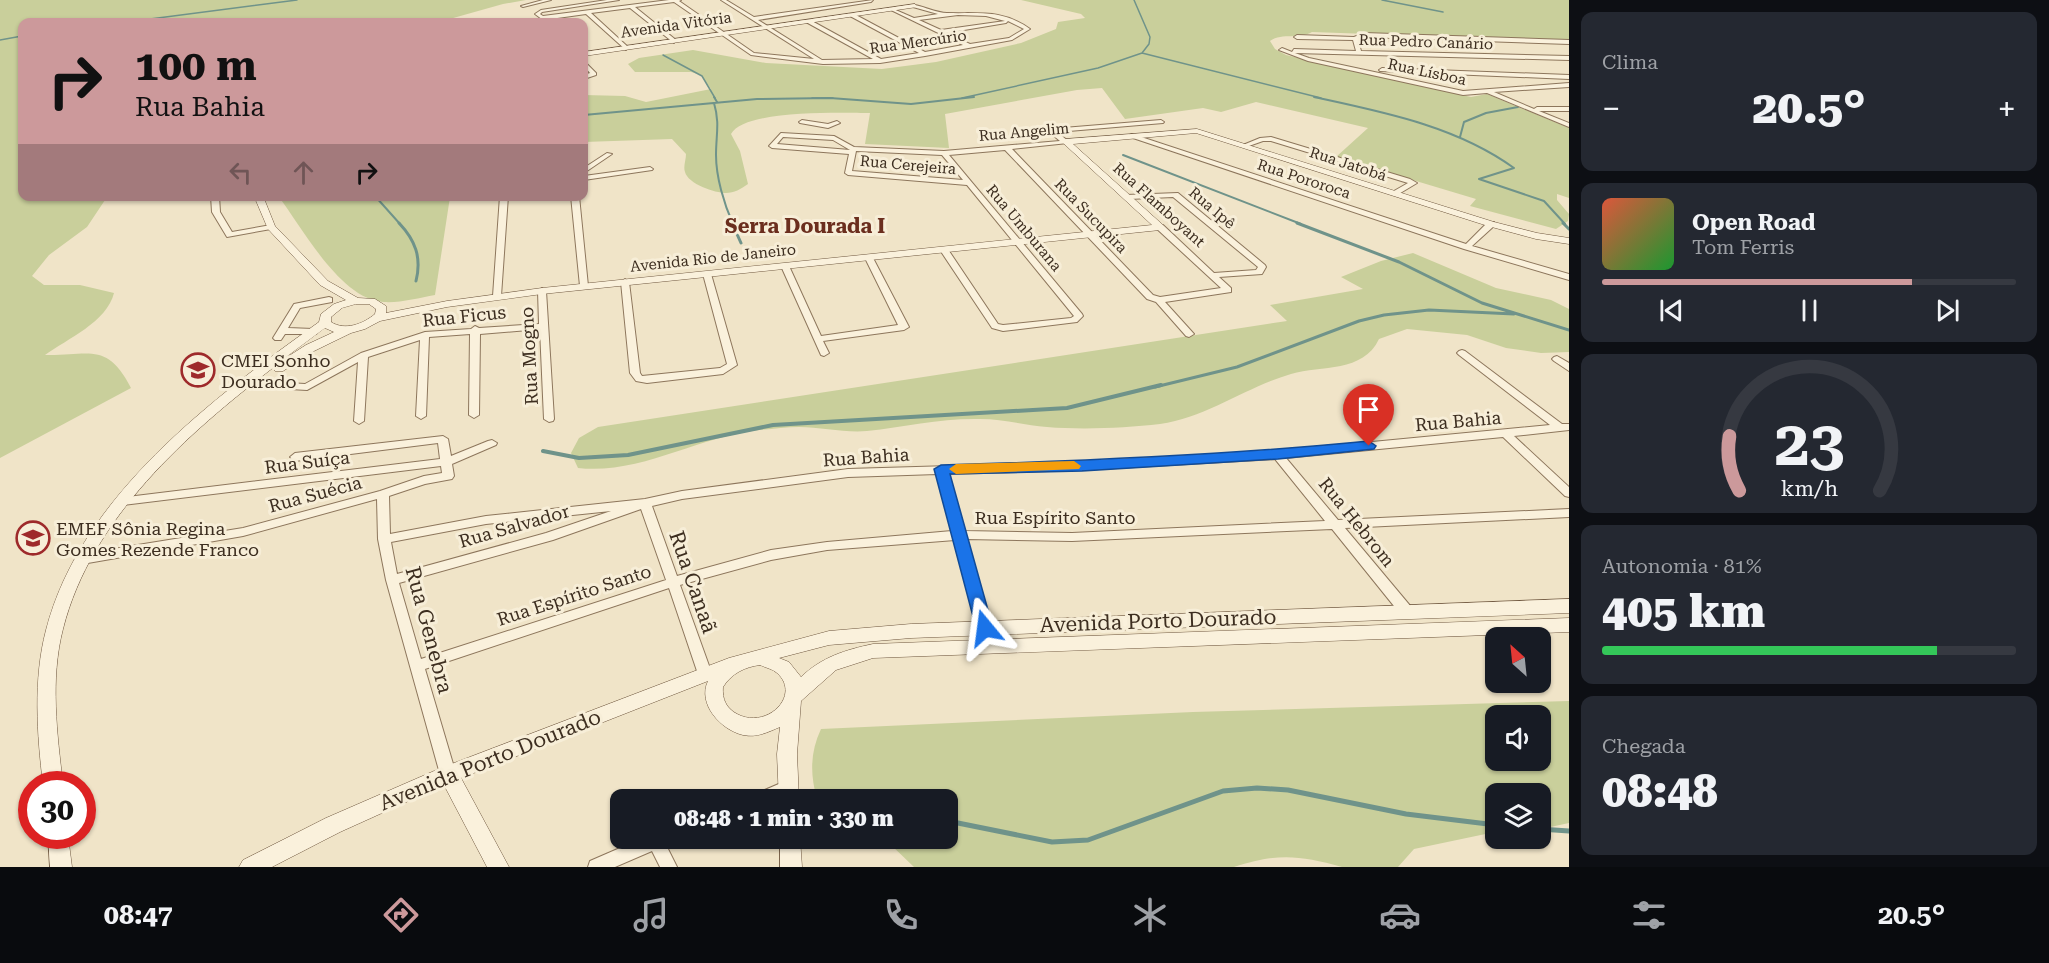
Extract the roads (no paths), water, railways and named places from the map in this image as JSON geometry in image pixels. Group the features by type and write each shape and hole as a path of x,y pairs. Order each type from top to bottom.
{"street":[{"path":"524,6 549,0"},
{"path":"542,18 537,14 541,11 581,3 578,0"},
{"path":"555,8 617,0"},
{"path":"555,18 677,0 722,34"},
{"path":"723,0 823,62"},
{"path":"753,19 871,2"},
{"path":"631,6 674,41"},
{"path":"915,6 944,14"},
{"name":"Avenida Vitória","path":"588,53 915,6"},
{"path":"893,9 969,46"},
{"path":"914,19 966,11 1012,21"},
{"path":"587,12 626,48"},
{"path":"852,15 925,54"},
{"path":"808,21 880,61"},
{"path":"941,32 1012,21"},
{"name":"Rua Mercúrio","path":"722,34 753,54 823,62 880,61 1010,39 1028,30 1012,21"},
{"path":"1297,37 1355,39 1367,35 1569,42"},
{"path":"1355,39 1359,52"},
{"name":"Rua Pedro Canário","path":"1282,50 1569,58"},
{"name":"Rua Lísboa","path":"1282,50 1351,69 1463,93 1569,85"},
{"path":"1467,55 1491,74"},
{"path":"588,67 594,74 588,76"},
{"path":"1351,69 1569,77"},
{"path":"1487,92 1569,125"},
{"path":"1530,109 1569,109"},
{"path":"802,122 828,126 837,123"},
{"path":"1066,142 1052,131 1161,122"},
{"path":"828,126 823,137 834,138 852,151"},
{"name":"Rua Angelim","path":"823,137 781,135 772,146 944,153 1197,131"},
{"name":"Rua Jatobá","path":"1197,131 1491,224 1549,239 1569,241"},
{"name":"Rua Pororoca","path":"1132,136 1467,247 1569,277"},
{"path":"1246,145 1262,139 1271,139 1413,183 1396,194"},
{"name":"Rua Flamboyant","path":"1066,142 1228,288 1226,291 1159,300"},
{"name":"Rua Sucupira","path":"1006,147 1150,297 1159,300 1189,334"},
{"name":"Rua Cerejeira","path":"852,151 847,172 968,183"},
{"name":"Rua Umburana","path":"944,153 1079,316 1074,320 1003,328 995,326 944,250"},
{"path":"588,168 609,154"},
{"path":"588,177 650,169"},
{"name":"Rua Ipê","path":"1129,197 1175,195 1262,267 1260,272 1214,276"},
{"path":"215,201 216,212 230,235 271,227"},
{"path":"260,201 271,227 324,283 356,301"},
{"path":"496,297 504,201"},
{"path":"576,201 584,286"},
{"path":"1467,247 1491,224"},
{"name":"Avenida Rio de Janeiro","path":"184,439 255,384 310,348 377,318 447,304 584,286 1160,227"},
{"path":"817,339 901,330 904,327 869,258"},
{"path":"785,266 824,354"},
{"path":"625,282 635,373 639,379 723,371 731,367 732,360 707,274"},
{"path":"52,771 47,718 53,631 62,600 82,559 123,501 220,402 325,323 331,305 324,283"},
{"name":"Rua Mogno","path":"542,291 549,419"},
{"path":"313,332 280,334 297,306 331,305 356,301"},
{"name":"Avenida Rio de Janeiro","path":"356,301 371,301 380,306 447,304"},
{"path":"377,318 382,311 380,306"},
{"path":"325,323 334,328 350,329"},
{"name":"Rua Ficus","path":"255,384 307,387 363,356 425,335 475,329 544,326"},
{"path":"474,415 475,329"},
{"path":"421,416 425,335"},
{"path":"1462,353 1564,427"},
{"path":"359,421 363,356"},
{"path":"1557,359 1569,368"},
{"name":"Rua Bahia","path":"384,539 486,520 645,503 682,495 848,473 1082,466 1278,454 1564,427"},
{"path":"1505,433 1569,493"},
{"path":"295,457 443,439 447,462"},
{"name":"Rua Suíça","path":"123,501 447,462 492,443"},
{"name":"Rua Hebrom","path":"1278,454 1407,612"},
{"name":"Rua Suécia","path":"82,559 243,532 383,495 424,480 448,476 447,462"},
{"path":"941,469 985,628"},
{"name":"Rua Genebra","path":"383,495 384,539 392,580 448,774"},
{"name":"Rua Salvador","path":"392,580 549,537 645,503"},
{"name":"Rua Canaã","path":"645,503 705,674"},
{"name":"Rua Espírito Santo","path":"416,666 673,582 771,555 827,546 958,535 1072,537 1569,513"},
{"name":"Avenida Porto Dourado","path":"260,864 448,774 705,674 742,661 829,639 985,628 1569,606"},
{"name":"Avenida Porto Dourado","path":"794,700 818,670 839,659 873,651 1569,625"},
{"path":"788,789 787,754 794,700 792,678 787,670 771,660 742,661 724,671 715,687 717,705 729,720 738,724 760,727 780,719 794,700"},
{"path":"448,774 498,867"},
{"path":"59,849 61,867"},
{"path":"597,867 639,849"},
{"path":"663,849 669,867"},
{"path":"790,849 791,867"}],"waterway":[{"path":"158,18 297,0"},
{"path":"1134,0 1150,37 1149,44 1142,53"},
{"path":"1382,0 1443,12"},
{"path":"0,40 18,37"},
{"path":"962,98 1098,68 1142,53"},
{"path":"1142,53 1321,98"},
{"path":"663,55 702,76 715,98"},
{"path":"714,97 717,102"},
{"path":"830,98 911,104 974,97"},
{"path":"1314,97 1418,122 1468,141 1514,168 1479,179 1544,201 1565,224"},
{"path":"812,98 830,98"},
{"path":"588,115 757,99 830,98"},
{"path":"714,103 717,123 717,172 733,224"},
{"path":"1460,137 1464,122 1486,113 1518,107"},
{"path":"1123,155 1301,224"},
{"path":"379,201 400,224"},
{"path":"399,223 416,249 418,264 416,281"},
{"path":"732,223 741,243"},
{"path":"1297,223 1399,262 1482,303 1569,330"},
{"path":"1563,223 1569,229"},
{"path":"1155,387 1237,367 1359,321 1384,315 1429,310 1514,314"},
{"path":"543,451 579,458 628,455 773,425 1067,408 1161,385"},
{"path":"958,823 1052,842 1088,840 1223,791 1257,788 1288,790 1406,814 1485,824"},
{"path":"1551,830 1569,831"}],"place":[{"name":"CMEI Sonho Dourado","path":"198,370"},
{"name":"EMEF Sônia Regina Gomes Rezende Franco","path":"33,538"}],"district":[{"name":"Serra Dourada I","path":"805,226"}]}
